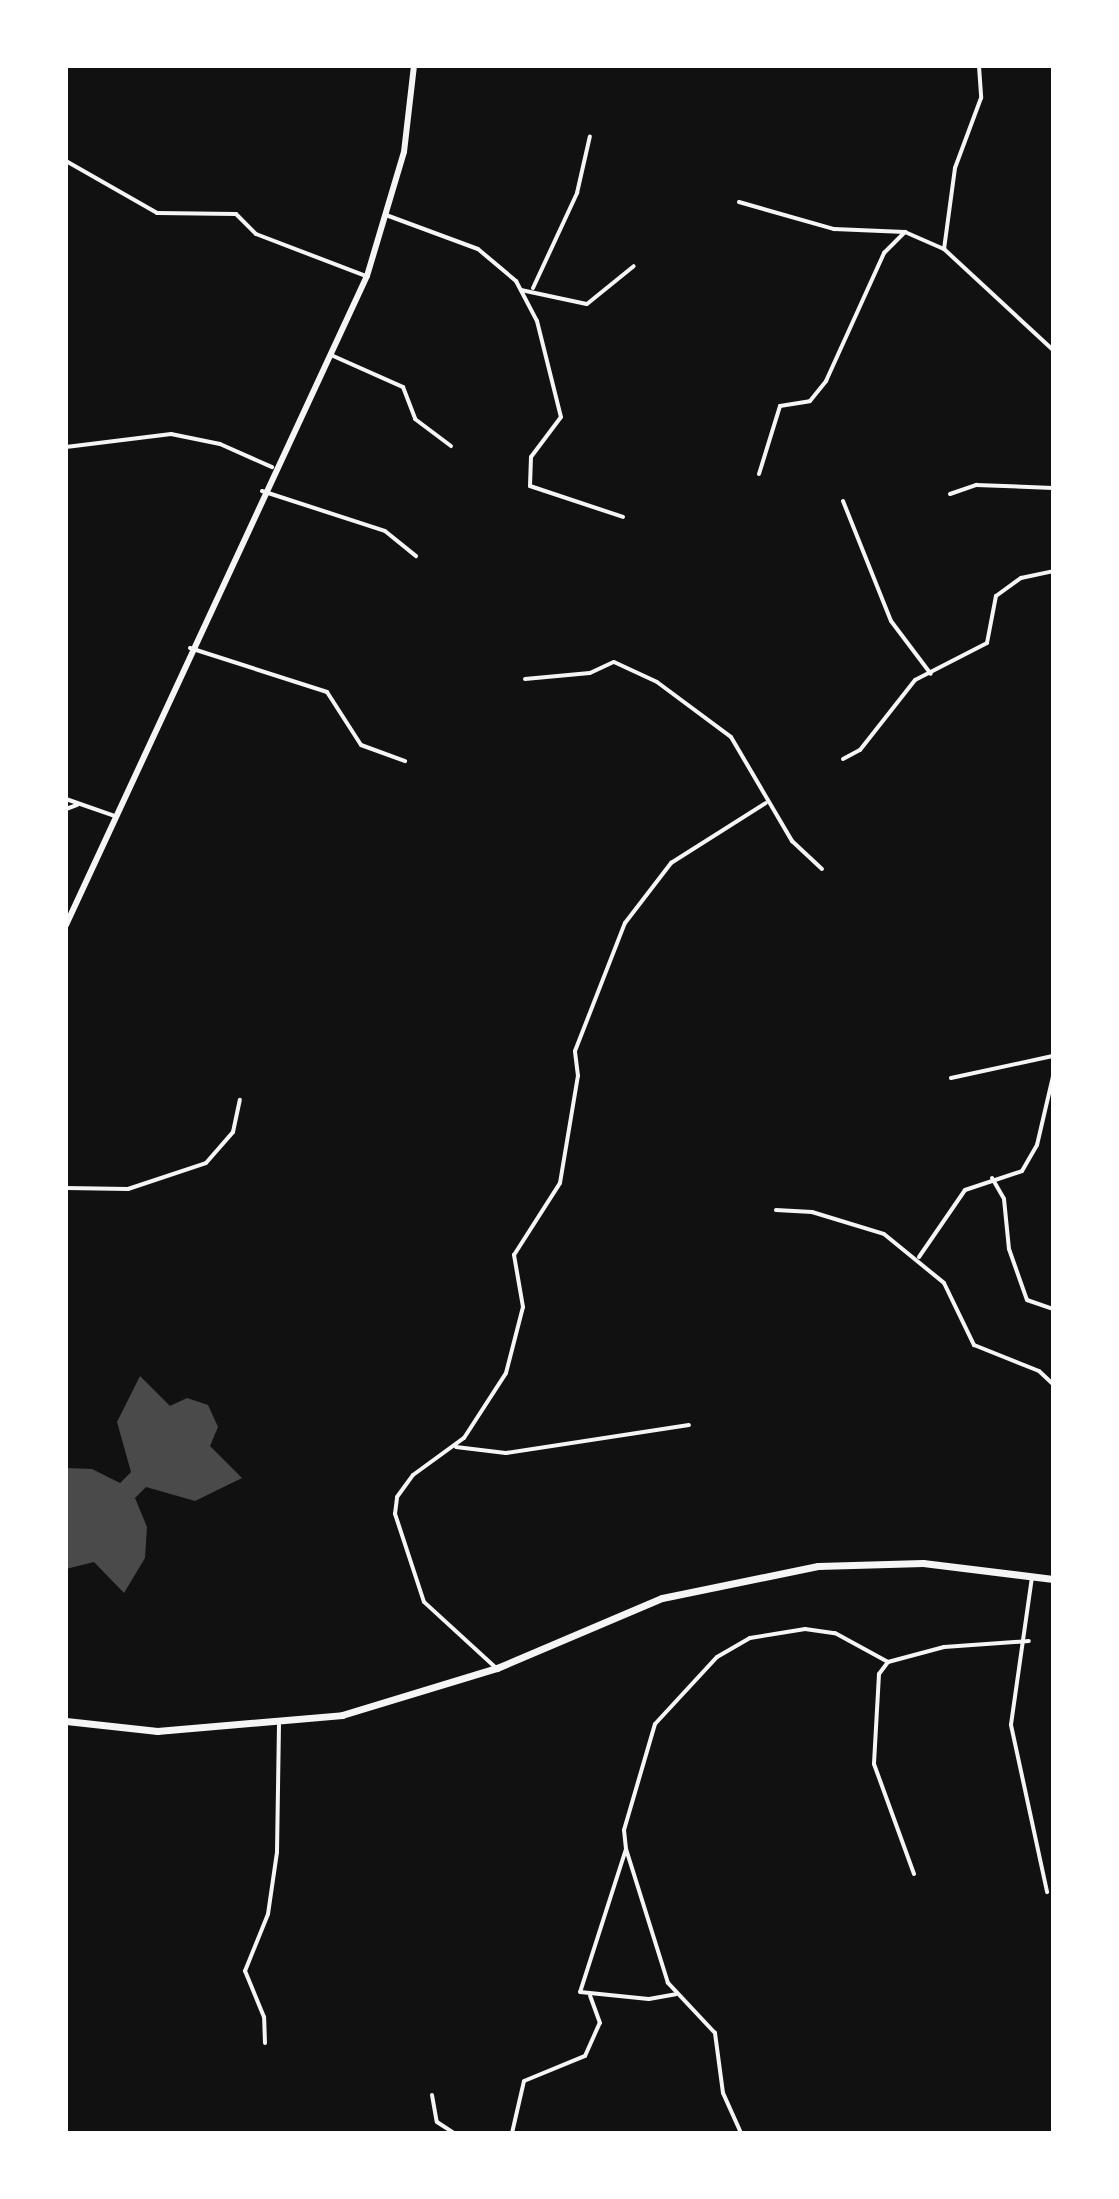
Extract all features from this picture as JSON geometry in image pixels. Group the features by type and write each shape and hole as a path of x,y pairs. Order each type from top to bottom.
{"main road":[{"path":"66,925 272,467 367,276 406,141 414,66"},
{"path":"68,1721 157,1731 279,1725 388,1705 497,1668 662,1598 734,1579 818,1566 923,1563 1053,1579"}],"street":[{"path":"944,249 955,168 981,98 979,66"},
{"path":"533,288 577,193 590,136"},
{"path":"66,161 157,213 236,214 256,234 367,276"},
{"path":"739,202 834,229 905,232 944,249 1053,350"},
{"path":"385,214 478,249 521,290 537,321 561,417 531,457 530,486 623,517"},
{"path":"759,474 780,406 810,401 826,381 884,253 905,232"},
{"path":"521,290 533,288 587,304 634,266"},
{"path":"329,354 403,387 415,419 451,446"},
{"path":"66,447 171,434 220,444 272,467"},
{"path":"950,494 976,485 1053,488"},
{"path":"262,491 385,531 416,556"},
{"path":"843,501 891,621 931,674"},
{"path":"843,759 860,750 915,680 987,643 996,596 1021,578 1053,571"},
{"path":"190,648 327,692 361,745 405,761"},
{"path":"525,679 564,670 590,673 614,662 657,682 731,737 766,803 822,869"},
{"path":"66,799 115,816"},
{"path":"497,1668 424,1602 395,1514 413,1475 456,1447 506,1373 523,1307 514,1255 560,1183 578,1076 575,1051 625,923 671,863 766,803"},
{"path":"66,809 77,805"},
{"path":"951,1078 1053,1056"},
{"path":"919,1257 961,1194 992,1178 1017,1175 1032,1156 1053,1076"},
{"path":"66,1188 128,1189 188,1172 224,1147 240,1100"},
{"path":"992,1178 1004,1199 1009,1249 1027,1300 1053,1309"},
{"path":"776,1210 812,1212 884,1234 919,1257 957,1301 974,1345 1039,1371 1053,1384"},
{"path":"456,1447 506,1453 689,1425"},
{"path":"1032,1575 1029,1641 1011,1725 1047,1892"},
{"path":"741,2133 723,2093 708,2018 677,1994 658,1960 645,1892 626,1849 624,1830 655,1724 736,1642 820,1631 879,1650 888,1662"},
{"path":"914,1874 874,1764 879,1674 888,1662 944,1647 1029,1641"},
{"path":"265,2043 264,2017 245,1971 268,1914 277,1852 279,1725"},
{"path":"512,2133 524,2081 585,2056 600,2023 590,1996 578,1986 626,1849"},
{"path":"590,1996 677,1994"},
{"path":"432,2095 437,2122 454,2133"}],"building":[{"path":"140,1376 170,1406 187,1398 208,1405 218,1427 210,1446 242,1478 195,1501 146,1487 135,1498 147,1527 145,1558 124,1593 94,1562 66,1569 66,1468 92,1469 120,1483 131,1472 117,1422"}]}
